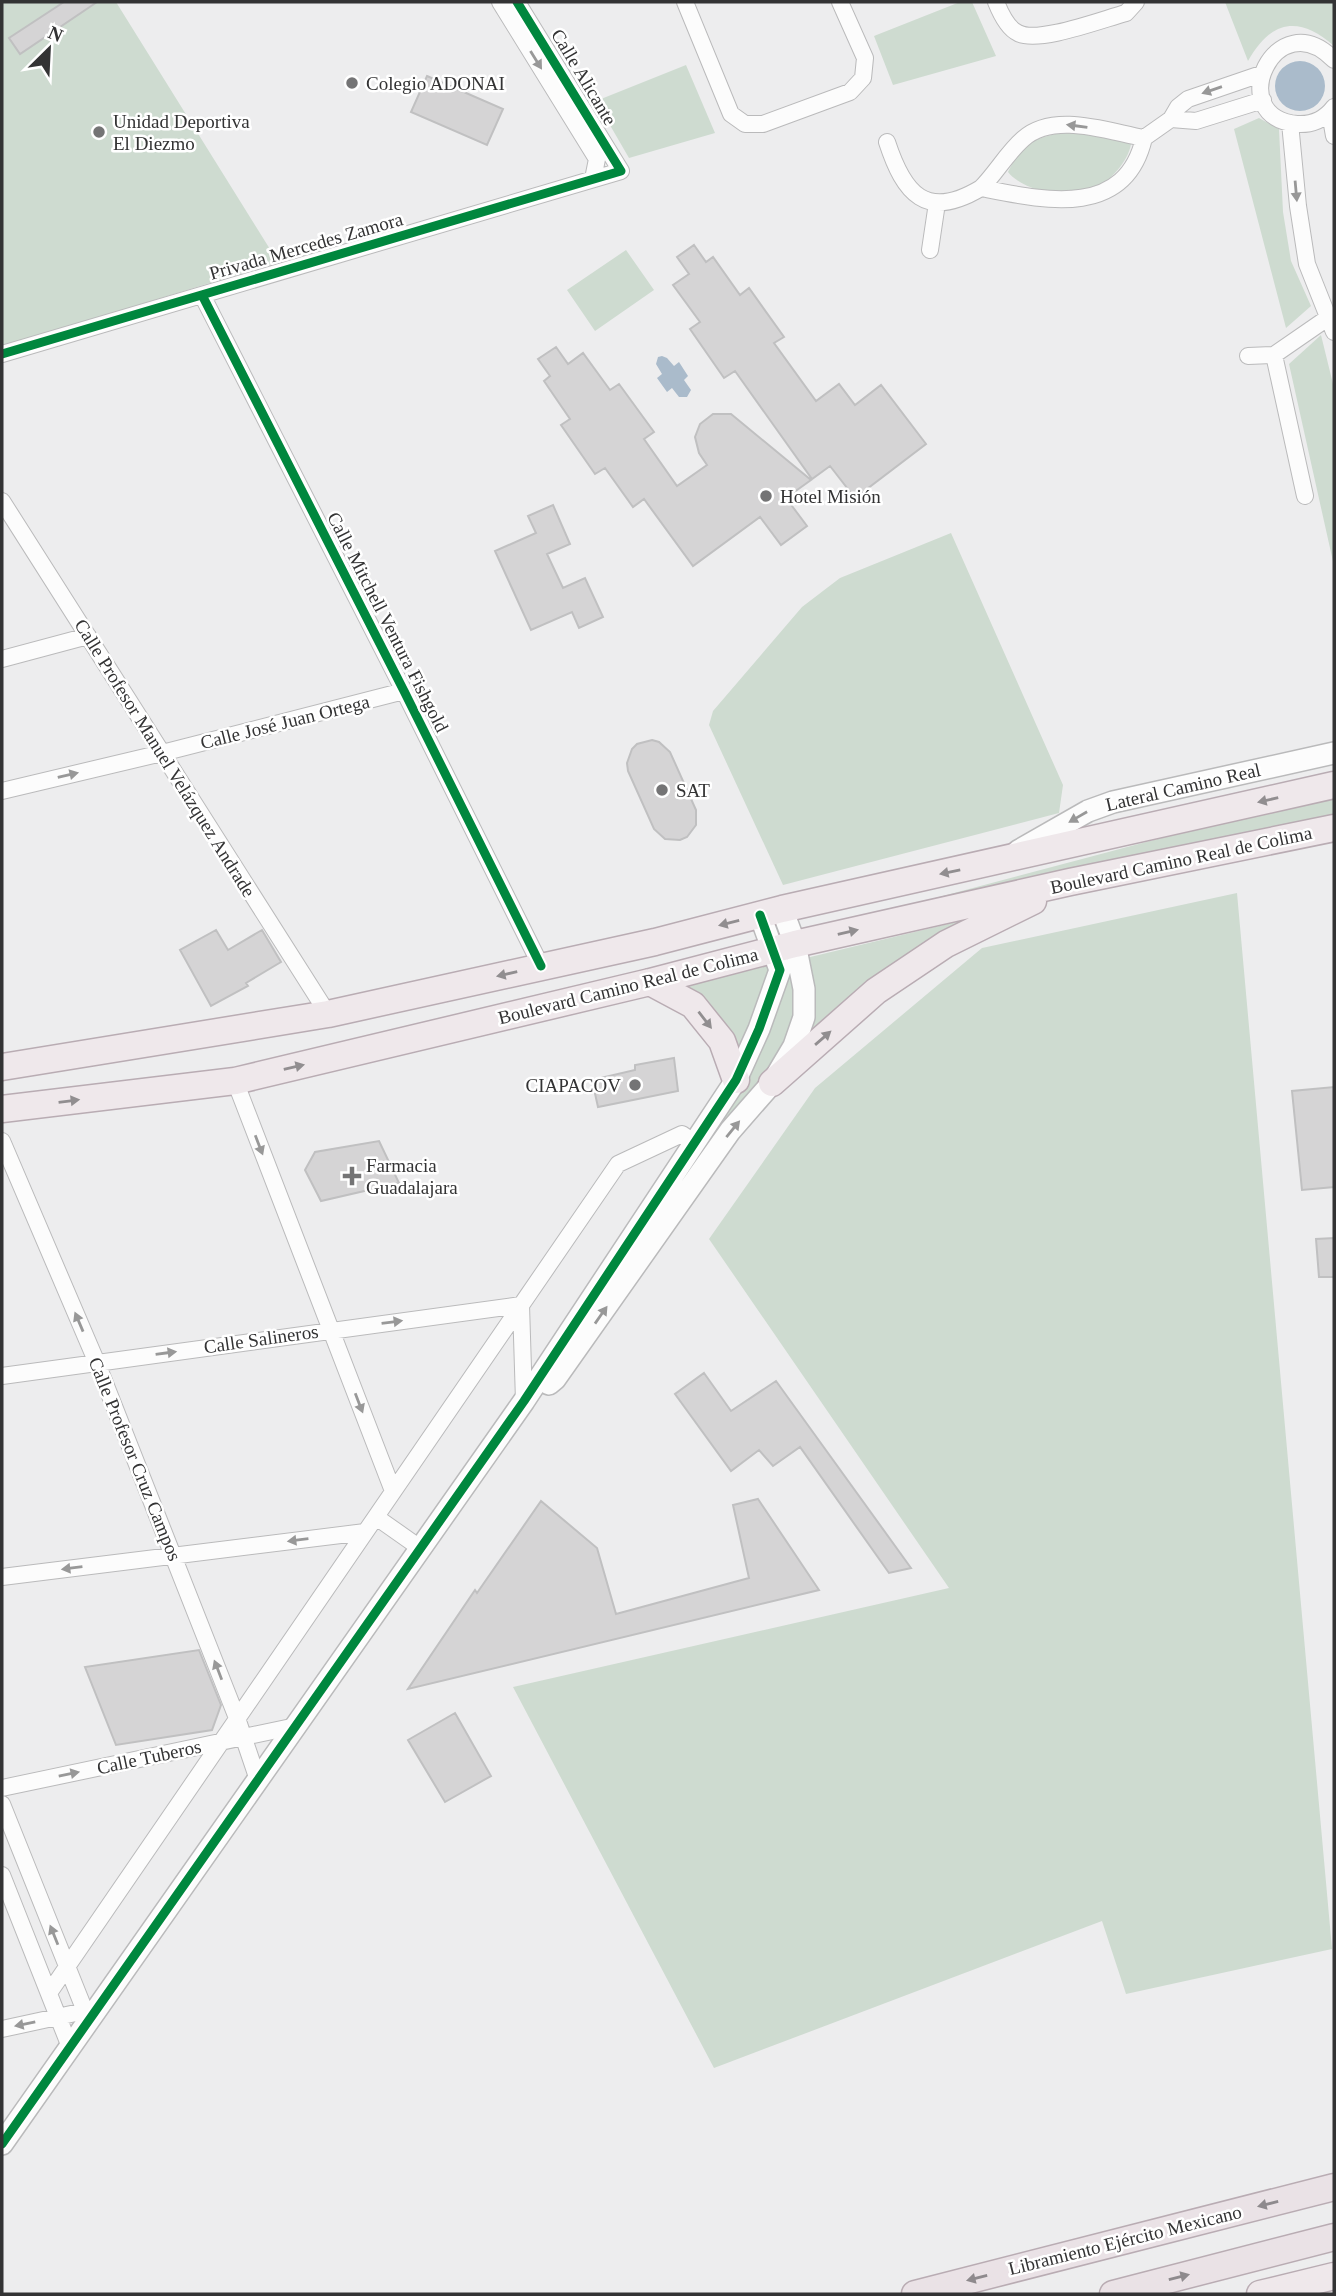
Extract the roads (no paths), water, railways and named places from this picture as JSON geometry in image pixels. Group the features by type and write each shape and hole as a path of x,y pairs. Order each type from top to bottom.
{"highway":[{"name":"Libramiento Ejército Mexicano","path":"915,2294 1334,2187"},
{"path":"1113,2294 1334,2237"}],"main road":[{"name":"Boulevard Camino Real de Colima","path":"2,1067 328,1014 655,942 771,912 1334,785"},
{"name":"Boulevard Camino Real de Colima","path":"2,1110 235,1081 650,982 784,947 1070,882 1334,828"},
{"path":"772,1083 876,991 916,964 946,944 1070,882"},
{"path":"650,982 693,1005 722,1041 736,1080"},
{"path":"1260,2294 1334,2276"}],"street":[{"name":"Calle Alicante","path":"500,2 597,159 593,180"},
{"name":"Calle Alicante","path":"517,2 621,171"},
{"path":"685,2 732,114 745,124 763,124 850,92 863,78 865,58 840,2"},
{"path":"996,2 1001,16 1016,33 1037,38 1126,13 1136,2"},
{"path":"1332,110 1318,121 1290,123 1270,110 1263,100 1260,87 1266,61 1276,51 1288,45 1301,42 1315,45 1334,60"},
{"path":"981,188 1051,200 1075,200 1098,195 1133,169 1140,157 1144,138 1171,119 1178,107 1188,99 1261,74"},
{"path":"1171,119 1196,121 1263,100"},
{"path":"1332,110 1334,136"},
{"path":"1248,356 1274,355 1331,324 1307,264 1297,206 1290,123"},
{"path":"887,142 902,181 913,193 937,203 950,203 981,188 1025,137 1040,129 1061,124 1144,138"},
{"name":"Privada Mercedes Zamora","path":"2,355 621,171"},
{"path":"930,250 937,203"},
{"name":"Calle Mitchell Ventura Fishgold","path":"202,295 541,966"},
{"path":"1274,355 1305,496"},
{"name":"Calle Profesor Manuel Velázquez Andrade","path":"2,501 328,1014"},
{"path":"2,659 88,636"},
{"name":"Calle José Juan Ortega","path":"2,790 162,753 404,691"},
{"name":"Lateral Camino Real","path":"1003,860 1088,811 1113,802 1334,753"},
{"path":"524,1401 555,1379 730,1131 772,1083 794,1046 804,1017 804,989 771,912"},
{"path":"2,2144 90,2014 524,1401 689,1139 736,1080 760,1029 780,970 784,947"},
{"path":"235,1081 393,1491"},
{"path":"49,1993 618,1164 689,1139"},
{"name":"Calle Profesor Cruz Campos","path":"2,1141 97,1363 237,1718 258,1780"},
{"path":"522,1305 524,1401"},
{"name":"Calle Salineros","path":"2,1376 522,1305"},
{"path":"376,1517 420,1548"},
{"path":"2,1577 365,1532"},
{"name":"Calle Tuberos","path":"2,1788 296,1726"},
{"path":"2,1804 67,1966 90,2014"},
{"path":"2,1875 70,2047"},
{"path":"2,2029 58,2017 90,2014"}],"water":[{"path":"1300,61 1318,68 1325,86 1318,104 1300,111 1282,104 1275,86 1282,68"},
{"path":"662,356 674,366 679,362 688,376 684,380 691,390 687,397 679,397 672,388 667,392 657,378 662,374 656,364 658,357"}],"place":[{"name":"Colegio ADONAI","path":"352,83"},
{"name":"Unidad Deportiva El Diezmo","path":"99,132"},
{"name":"Hotel Misión","path":"766,496"},
{"name":"SAT","path":"662,790"},
{"name":"CIAPACOV","path":"635,1085"},
{"name":"Farmacia Guadalajara","path":"352,1176"}]}
